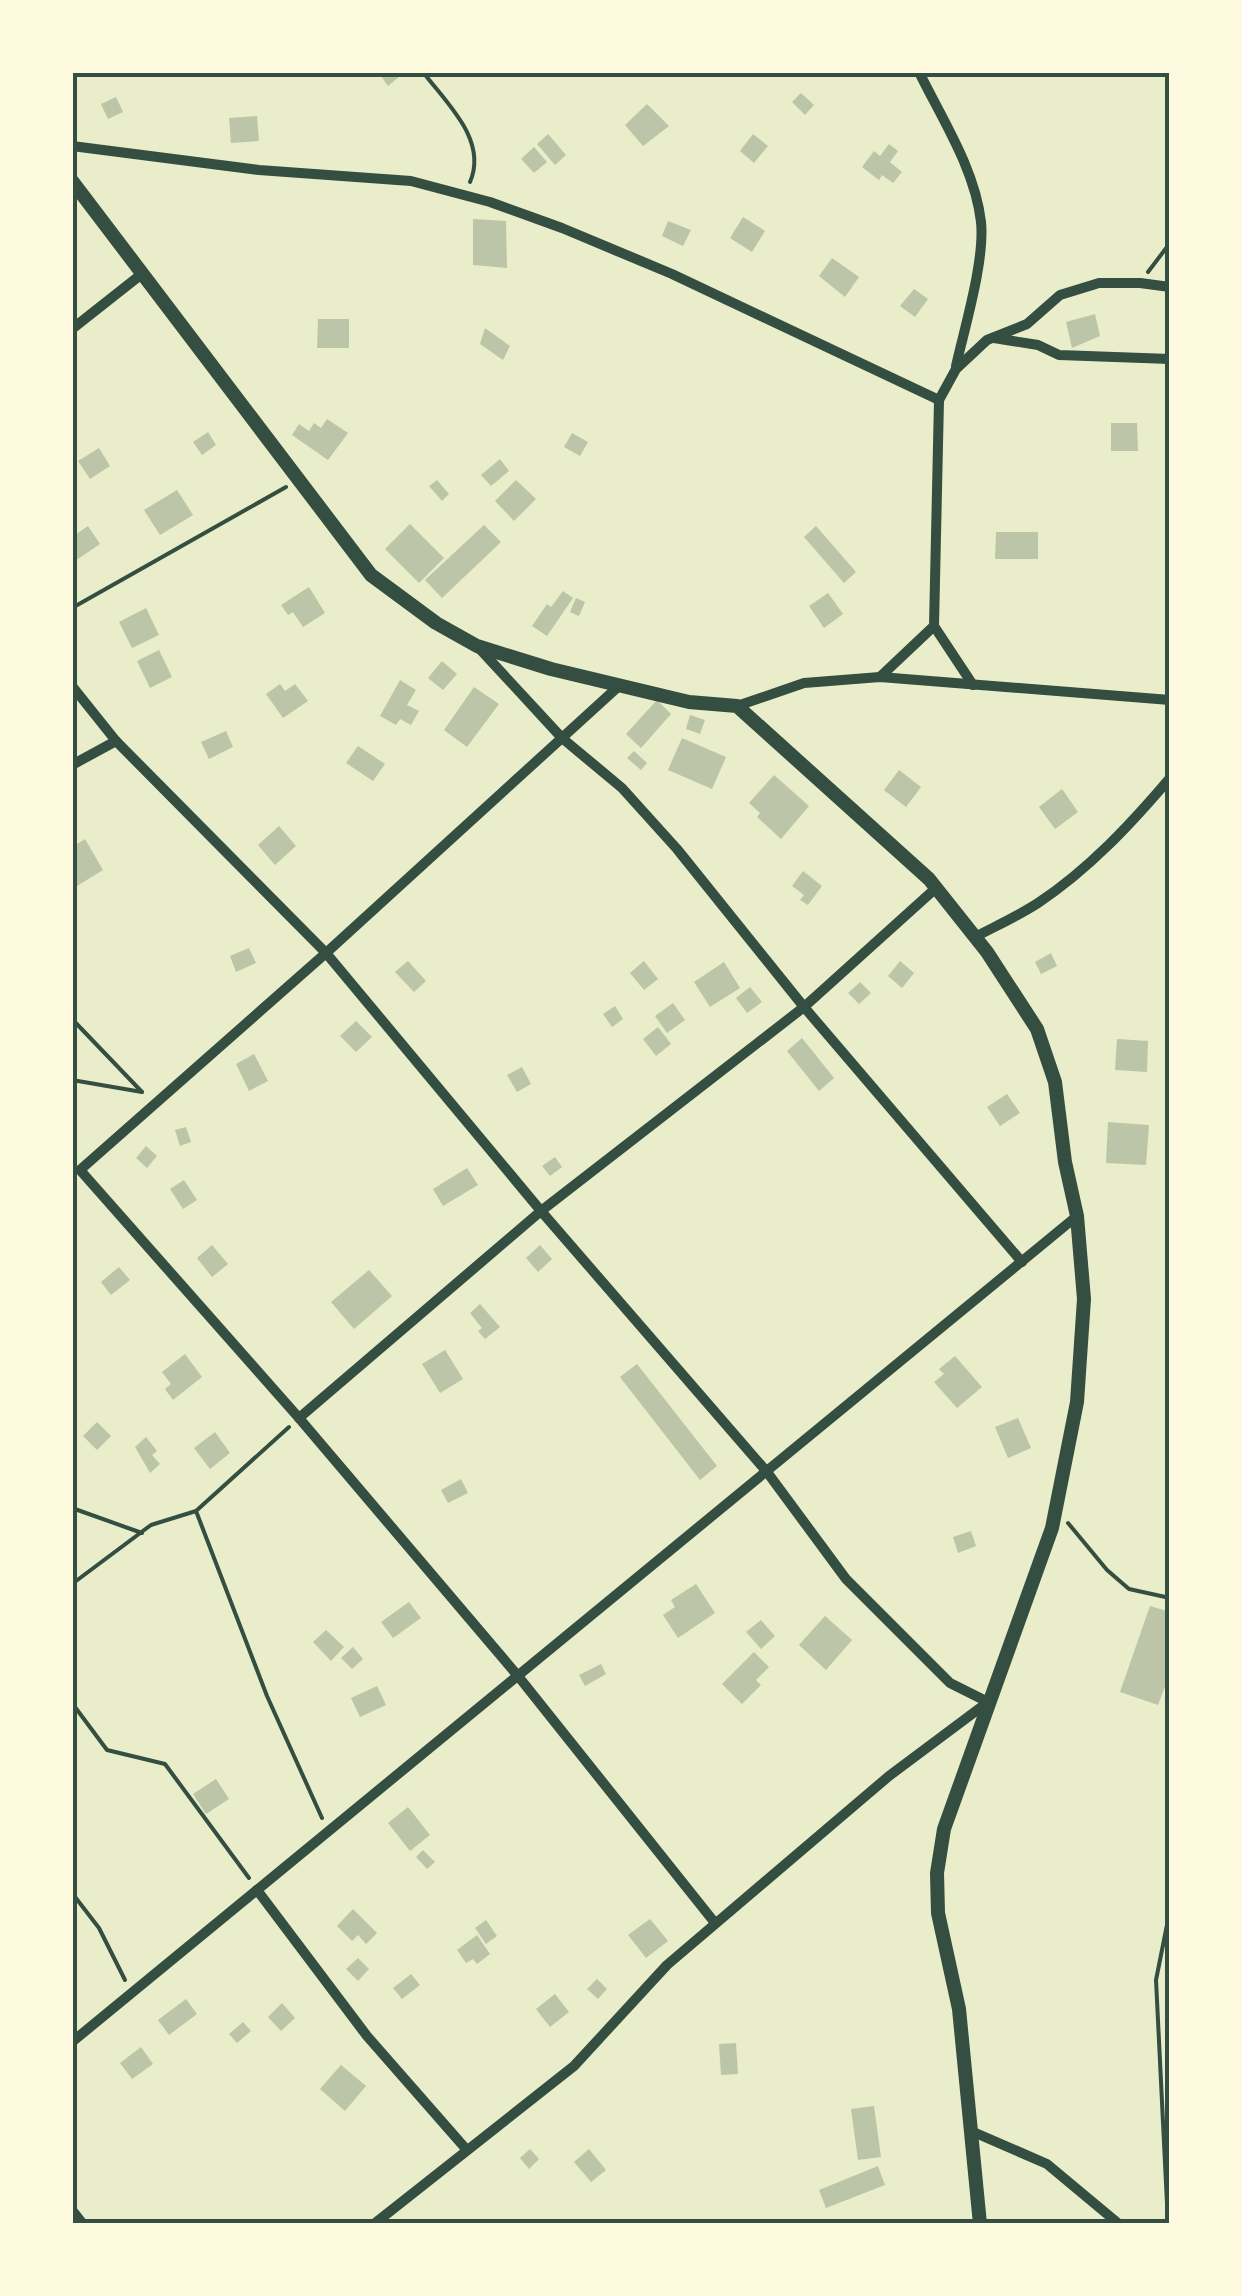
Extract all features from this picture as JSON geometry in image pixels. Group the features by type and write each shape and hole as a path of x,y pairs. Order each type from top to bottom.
{"street":[{"path":"919,72 971,180 981,224 956,369 940,400 934,626 973,685"},
{"path":"72,146 259,170 410,181 464,195 562,228 672,274 940,400"},
{"path":"72,181 372,575 436,623 477,646 551,669 689,702 737,706 804,683 880,677 1170,700"},
{"path":"72,329 143,273"},
{"path":"956,369 993,337 1027,324 1060,294 1099,283 1140,282 1170,287"},
{"path":"993,337 1038,345 1058,355 1170,358"},
{"path":"880,677 934,626"},
{"path":"477,646 562,738 622,788 666,836 804,1007 1022,1262"},
{"path":"620,685 80,1170 299,1418 518,1676 715,1924"},
{"path":"72,686 116,741 326,953 766,1472 846,1579 950,1683 988,1702"},
{"path":"737,706 936,888 975,936 1037,1029 1055,1082 1064,1162 1077,1216 1084,1299 1077,1402 1056,1508 944,1829 938,1872 938,1913 958,2009 980,2224"},
{"path":"72,765 116,741"},
{"path":"975,936 1037,904 1086,867 1131,824 1170,778"},
{"path":"299,1418 541,1211 804,1007 936,888"},
{"path":"72,2042 1077,1216"},
{"path":"374,2224 574,2066 667,1964 889,1776 988,1702"},
{"path":"258,1890 367,2036 466,2150"},
{"path":"971,2130 1046,2164 1119,2224"},
{"path":"72,2210 83,2224"}],"path":[{"path":"423,72 472,137 476,168 464,195"},
{"path":"1140,282 1170,244"},
{"path":"72,608 300,480"},
{"path":"72,1019 142,1092 72,1080"},
{"path":"72,1584 151,1526 196,1510 299,1418"},
{"path":"72,1508 142,1533"},
{"path":"1056,1508 1107,1570 1129,1589 1170,1598"},
{"path":"196,1510 267,1696 328,1832"},
{"path":"72,1702 107,1750 165,1764 258,1890"},
{"path":"72,1893 99,1928 132,1994"},
{"path":"1168,2224 1156,1980 1170,1910"}],"building":[{"path":"378,72 405,72 388,86"},
{"path":"801,93 814,105 805,115 792,102"},
{"path":"116,97 123,112 108,119 101,104"},
{"path":"647,104 669,126 643,146 625,125"},
{"path":"257,116 259,141 231,143 229,118"},
{"path":"548,134 566,155 555,165 537,144"},
{"path":"753,134 768,146 754,163 740,151"},
{"path":"889,144 898,151 890,162 902,172 893,183 882,175 879,180 862,167 874,151 880,156"},
{"path":"534,147 547,162 534,173 521,159"},
{"path":"743,217 765,231 752,252 730,238"},
{"path":"473,219 506,221 507,268 473,265"},
{"path":"668,221 691,230 683,246 662,236"},
{"path":"832,258 859,277 845,297 819,276"},
{"path":"914,289 928,299 915,317 900,306"},
{"path":"1095,314 1100,336 1072,348 1066,322"},
{"path":"318,319 349,319 349,348 317,348"},
{"path":"485,328 510,346 503,360 480,344"},
{"path":"327,419 348,433 328,460 292,435 299,424 309,431 314,423 321,428"},
{"path":"1111,423 1137,423 1138,451 1111,451"},
{"path":"208,432 216,445 202,455 193,442"},
{"path":"572,433 588,442 580,456 564,447"},
{"path":"99,448 110,466 90,479 78,461"},
{"path":"500,459 509,471 491,486 481,475"},
{"path":"437,480 449,494 442,501 429,486"},
{"path":"516,480 536,499 514,521 495,501"},
{"path":"177,490 193,515 160,535 144,510"},
{"path":"410,524 444,558 419,583 385,549"},
{"path":"484,525 501,542 442,598 425,580"},
{"path":"88,526 100,544 72,563 72,537"},
{"path":"816,526 856,572 844,583 804,537"},
{"path":"996,532 1038,532 1038,559 995,559"},
{"path":"309,587 325,613 303,627 293,612 288,615 281,605"},
{"path":"563,591 573,598 547,636 532,626 547,604 551,607"},
{"path":"828,593 843,614 824,628 809,606"},
{"path":"576,598 585,602 579,616 570,612"},
{"path":"146,608 159,635 132,648 119,622"},
{"path":"159,650 172,677 150,688 137,661"},
{"path":"442,661 457,674 443,690 428,678"},
{"path":"400,680 416,690 407,705 419,711 411,725 400,719 396,725 380,716"},
{"path":"280,684 285,691 295,684 308,701 283,718 266,694"},
{"path":"474,687 499,704 467,747 444,730"},
{"path":"657,700 671,714 641,748 626,734"},
{"path":"690,715 705,720 700,734 686,729"},
{"path":"226,731 233,747 209,759 201,742"},
{"path":"682,738 726,757 712,789 668,770"},
{"path":"358,746 385,764 373,781 346,763"},
{"path":"634,751 647,763 641,770 627,758"},
{"path":"899,770 921,787 906,807 884,790"},
{"path":"774,775 809,806 781,839 757,817 760,813 749,803"},
{"path":"1062,789 1078,812 1055,829 1039,807"},
{"path":"279,826 296,846 275,865 258,845"},
{"path":"85,839 103,870 77,886 72,879 72,847"},
{"path":"803,871 822,886 808,905 800,900 804,895 792,886"},
{"path":"249,948 256,963 236,972 230,956"},
{"path":"1051,953 1057,966 1041,974 1035,962"},
{"path":"408,961 426,981 414,992 395,972"},
{"path":"644,961 658,979 644,990 630,973"},
{"path":"900,961 914,973 902,988 888,976"},
{"path":"724,962 740,988 710,1007 694,982"},
{"path":"860,982 871,993 859,1004 848,993"},
{"path":"750,987 762,1002 747,1013 736,998"},
{"path":"673,1003 685,1020 667,1033 655,1016"},
{"path":"615,1006 623,1019 612,1027 603,1014"},
{"path":"356,1021 372,1037 356,1052 340,1036"},
{"path":"658,1027 671,1044 656,1056 643,1039"},
{"path":"802,1038 834,1078 819,1091 787,1051"},
{"path":"1117,1039 1148,1041 1147,1072 1115,1070"},
{"path":"254,1054 268,1081 249,1091 236,1064"},
{"path":"522,1067 531,1084 517,1092 507,1075"},
{"path":"1007,1094 1020,1113 1000,1126 987,1107"},
{"path":"1108,1122 1149,1125 1146,1165 1106,1163"},
{"path":"186,1127 191,1142 180,1146 175,1130"},
{"path":"146,1146 157,1156 147,1168 136,1158"},
{"path":"555,1157 562,1167 550,1176 542,1166"},
{"path":"467,1168 478,1185 443,1206 433,1189"},
{"path":"184,1180 197,1200 183,1209 170,1189"},
{"path":"212,1245 228,1264 212,1277 197,1258"},
{"path":"540,1245 552,1259 538,1272 526,1258"},
{"path":"119,1267 130,1280 111,1295 101,1282"},
{"path":"369,1270 392,1296 354,1329 331,1302"},
{"path":"480,1304 500,1327 485,1339 470,1313"},
{"path":"445,1350 463,1379 440,1393 422,1364"},
{"path":"185,1354 202,1377 173,1400 165,1389 171,1384 162,1372"},
{"path":"955,1356 982,1387 957,1408 934,1382 944,1374 939,1369"},
{"path":"637,1364 717,1466 700,1480 620,1377"},
{"path":"1018,1418 1031,1448 1008,1458 995,1427"},
{"path":"97,1422 111,1436 97,1450 83,1436"},
{"path":"215,1432 230,1453 210,1469 194,1448"},
{"path":"146,1437 157,1451 152,1455 160,1464 150,1473 135,1447"},
{"path":"461,1479 468,1493 448,1503 441,1490"},
{"path":"971,1531 976,1546 958,1553 953,1537"},
{"path":"696,1584 715,1613 678,1638 663,1615 675,1607 671,1600"},
{"path":"409,1602 421,1618 393,1638 381,1622"},
{"path":"1150,1606 1170,1612 1170,1673 1158,1705 1120,1692"},
{"path":"825,1616 852,1640 826,1670 799,1645"},
{"path":"761,1620 775,1636 761,1649 746,1632"},
{"path":"326,1630 344,1647 331,1661 313,1642"},
{"path":"353,1647 363,1659 352,1669 341,1658"},
{"path":"754,1652 769,1667 756,1680 761,1685 742,1704 722,1684"},
{"path":"601,1664 606,1674 585,1686 579,1675"},
{"path":"377,1686 386,1705 360,1717 351,1698"},
{"path":"216,1779 229,1799 206,1814 193,1794"},
{"path":"408,1807 430,1835 410,1851 388,1823"},
{"path":"423,1850 435,1862 427,1869 416,1857"},
{"path":"353,1909 377,1933 366,1944 358,1935 352,1941 337,1926"},
{"path":"650,1919 668,1941 646,1958 628,1935"},
{"path":"486,1920 497,1936 486,1944 475,1928"},
{"path":"477,1935 490,1954 477,1964 473,1959 466,1963 457,1950"},
{"path":"358,1958 369,1969 358,1981 346,1969"},
{"path":"411,1974 420,1985 402,1999 393,1988"},
{"path":"597,1979 607,1989 598,1999 587,1989"},
{"path":"555,1994 569,2012 550,2027 536,2009"},
{"path":"186,1999 197,2014 169,2035 158,2020"},
{"path":"282,2003 295,2018 281,2031 268,2017"},
{"path":"243,2022 251,2031 237,2043 229,2034"},
{"path":"736,2043 738,2074 721,2075 719,2044"},
{"path":"141,2047 153,2064 132,2079 120,2063"},
{"path":"341,2065 366,2086 345,2111 320,2089"},
{"path":"874,2106 881,2157 858,2160 851,2109"},
{"path":"530,2149 539,2159 529,2169 520,2158"},
{"path":"589,2149 606,2170 591,2182 574,2162"},
{"path":"878,2166 885,2185 826,2208 819,2190"}]}
